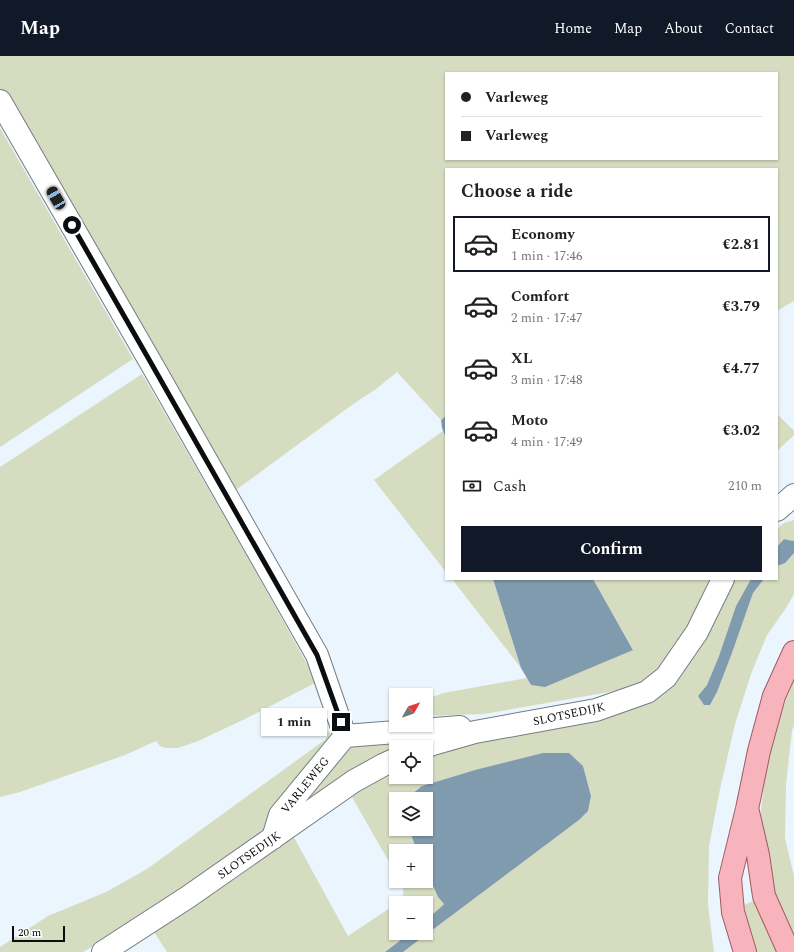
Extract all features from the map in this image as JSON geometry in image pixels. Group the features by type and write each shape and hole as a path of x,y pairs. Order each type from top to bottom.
{"main road":[{"path":"745,952 733,912 730,878 747,809 759,751 774,696 794,652"},
{"path":"747,809 758,855 764,896 789,952"}],"street":[{"path":"0,101 317,655 345,736 459,726 475,732"},
{"name":"SLOTSEDIJK","path":"433,744 475,732 596,710 647,692 666,677 697,632 723,580"},
{"name":"VARLEWEG","path":"273,838 280,815 345,736"},
{"name":"SLOTSEDIJK","path":"102,952 188,898 354,781 389,762"}],"green space":[{"path":"0,56 794,56 794,301 778,310 778,168 445,168 445,417 441,420 397,372 376,389 349,407 232,493 0,89"},
{"path":"0,128 133,359 0,447"},
{"path":"142,374 247,556 317,682 198,741 178,748 165,748 160,746 156,741 125,755 20,792 0,797 0,467"},
{"path":"778,415 794,431 794,435 778,450"},
{"path":"443,431 445,436 445,571 374,480"},
{"path":"794,520 794,540 784,539 778,546 778,528 784,523"},
{"path":"794,553 794,594 767,635 751,674 735,724 709,846 708,905 714,952 403,952 419,940 433,940 433,930 579,820 588,811 591,796 583,766 475,770 433,783 433,748 635,704 730,580 750,580 736,606 719,656 707,685 698,696 710,705 717,692 732,653 753,593 763,580 778,580 778,566"},
{"path":"453,580 493,580 521,668"},
{"path":"594,580 709,580 685,635 666,663 651,677 632,686 615,691 484,714 433,716 433,697 444,693 527,678 531,685 633,649"},
{"path":"794,681 794,726 792,730 786,785 785,838 794,876 794,938 786,923 772,885 760,822 765,770 781,712"},
{"path":"331,731 333,734 261,838 173,899 83,952 0,952 0,947 48,916 106,892 147,869 326,739 327,732"},
{"path":"450,733 430,740 389,740 389,756 289,819 336,754 357,741"},
{"path":"389,766 389,784 429,784 422,786 414,792 389,792 389,836 411,836 414,844 389,844 389,862 349,792"},
{"path":"291,832 348,936 389,909 389,940 401,940 385,952 167,952 152,929"},
{"path":"433,886 438,897 444,904 433,914 433,896 403,896 402,888 433,888"},
{"path":"755,900 780,952 754,952 744,905"}],"water":[{"path":"445,417 445,436 442,428 441,420"},
{"path":"784,539 794,540 794,553 785,563 778,566 778,546"},
{"path":"493,580 594,580 633,650 545,687 531,685 521,668"},
{"path":"750,580 763,580 753,593 717,692 710,705 704,705 698,696 707,685 719,656 736,606"},
{"path":"543,753 569,753 583,766 591,796 588,811 579,820 433,930 433,914 444,904 438,897 433,886 433,844 414,844 411,836 433,836 433,792 414,792 422,786 433,784 433,783 475,770"},
{"path":"401,940 419,940 403,952 385,952"}],"route":[{"path":"72,225 317,655 341,722"}]}
